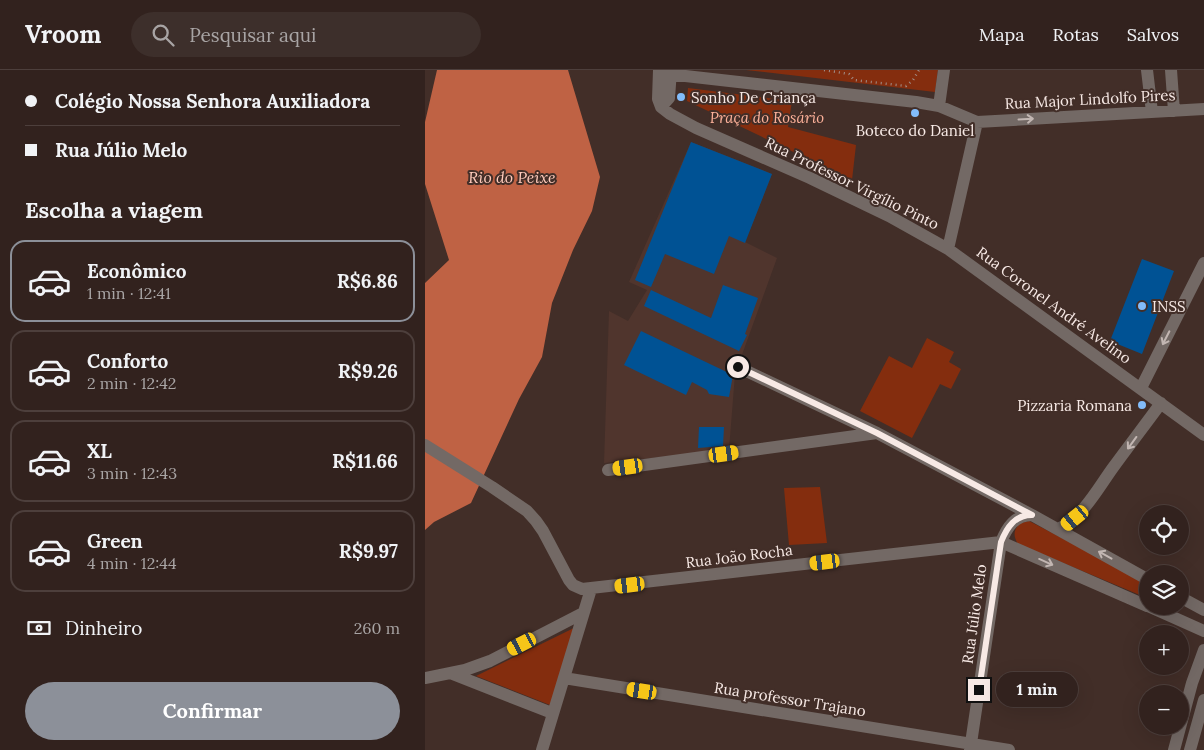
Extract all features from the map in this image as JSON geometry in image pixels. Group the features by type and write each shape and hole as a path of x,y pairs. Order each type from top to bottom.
{"street":[{"path":"939,106 944,70"},
{"path":"1147,70 1152,112"},
{"path":"1171,70 1174,111"},
{"path":"665,72 888,98 939,106 977,122 948,249"},
{"name":"Rua Professor Virgílio Pinto","path":"665,72 662,102 696,128 810,178 889,216 948,249"},
{"name":"Rua Major Lindolfo Pires","path":"977,122 1204,109"},
{"name":"Rua Coronel André Avelino","path":"948,249 1204,435"},
{"path":"1141,388 1204,263"},
{"path":"738,367 877,433 1058,529 1139,575"},
{"path":"1058,529 1075,518 1084,507 1161,403"},
{"path":"608,470 877,433"},
{"path":"425,445 527,511 543,531 573,585 582,589 591,589 542,750"},
{"path":"1032,515 1025,515 1010,524 1001,542 1139,602"},
{"name":"Rua João Rocha","path":"591,589 1001,542"},
{"name":"Rua Júlio Melo","path":"971,748 1001,542"},
{"path":"1189,602 1204,610"},
{"path":"425,678 465,670 490,661 583,612"},
{"path":"1168,615 1204,631"},
{"path":"1174,750 1192,683 1204,650"},
{"path":"450,673 552,713"},
{"name":"Rua professor Trajano","path":"565,678 971,748 1009,750"},
{"path":"1190,750 1204,700"}],"path":[{"path":"824,70 849,74 854,80 906,86 913,80 919,70"}],"shaded area":[{"path":"691,142 772,174 745,242 777,258 735,374 729,450 604,463 609,311 628,321 647,290 629,282"}],"green space":[{"path":"746,70 938,70 935,92"},
{"name":"Praça do Rosário","path":"688,88 792,101 788,127 856,145 852,180 687,101"},
{"path":"927,338 954,352 949,362 961,369 951,389 940,384 912,438 860,411 889,356 912,368"},
{"path":"820,487 827,543 789,545 784,488"},
{"path":"1029,521 1139,578 1139,595 1018,544 1015,538 1015,530 1021,523"},
{"path":"578,626 555,707 476,676"}],"water":[{"name":"Rio do Peixe","path":"437,70 568,70 600,177 592,211 573,250 552,303 542,357 519,399 471,503 434,522 425,530 425,283 449,260 425,184 425,122"}],"building":[{"path":"691,142 772,174 745,243 729,236 714,274 665,254 651,287 635,280"},
{"name":"INSS","path":"1142,259 1174,271 1142,354 1110,341"},
{"path":"723,285 758,298 745,334 747,335 739,351 644,306 651,290 711,318"},
{"path":"641,331 733,375 729,397 709,394 707,390 692,382 686,395 624,365"},
{"path":"699,427 724,427 723,446 698,448"}],"place":[{"name":"Sonho De Criança","path":"681,97"},
{"name":"Boteco do Daniel","path":"915,113"},
{"name":"INSS","path":"1142,306"},
{"name":"Pizzaria Romana","path":"1142,405"}],"route":[{"path":"738,367 877,433 1032,515 1025,515 1010,524 1001,542 979,690"}]}
